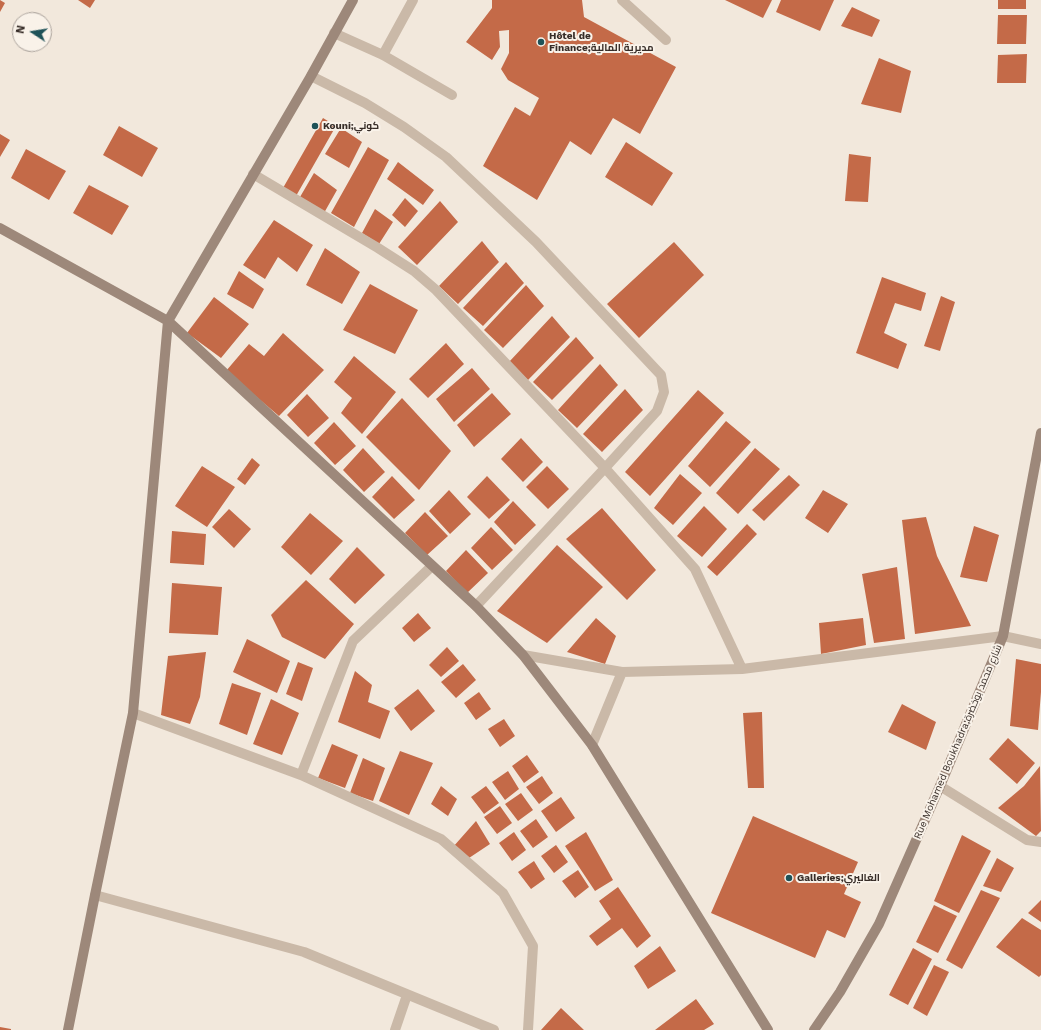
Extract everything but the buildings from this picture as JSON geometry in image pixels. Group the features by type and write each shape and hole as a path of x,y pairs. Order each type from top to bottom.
{"street":[{"path":"68,1030 133,712 168,321 311,76 353,0"},
{"path":"383,55 413,0"},
{"path":"622,0 666,40"},
{"path":"334,33 383,55 452,95"},
{"path":"311,76 365,103 446,157 536,242 661,375 664,392 657,411 476,606"},
{"path":"253,174 378,248 414,271 436,290 605,468 695,569 742,669"},
{"path":"0,228 168,321 476,606 523,655 592,745 768,1030"},
{"name":"Rue Mohamed Boukhadra;شارع محمد بوخضرة","path":"814,1030 840,992 879,924 940,786 1003,636 1041,433"},
{"path":"301,775 353,641 432,566"},
{"path":"523,655 622,672 742,669 1003,636 1041,644"},
{"path":"592,745 622,672"},
{"path":"133,712 301,775 441,839 503,893 533,946 528,1030"},
{"path":"940,786 1027,840 1041,842"},
{"path":"95,895 304,952 494,1030"},
{"path":"395,1030 407,994"}],"place":[{"name":"Hôtel de Finance;مديرية المالية","path":"541,42"},
{"name":"Kouni;كوني","path":"315,126"},
{"name":"Galleries;الغاليري","path":"789,878"}]}
